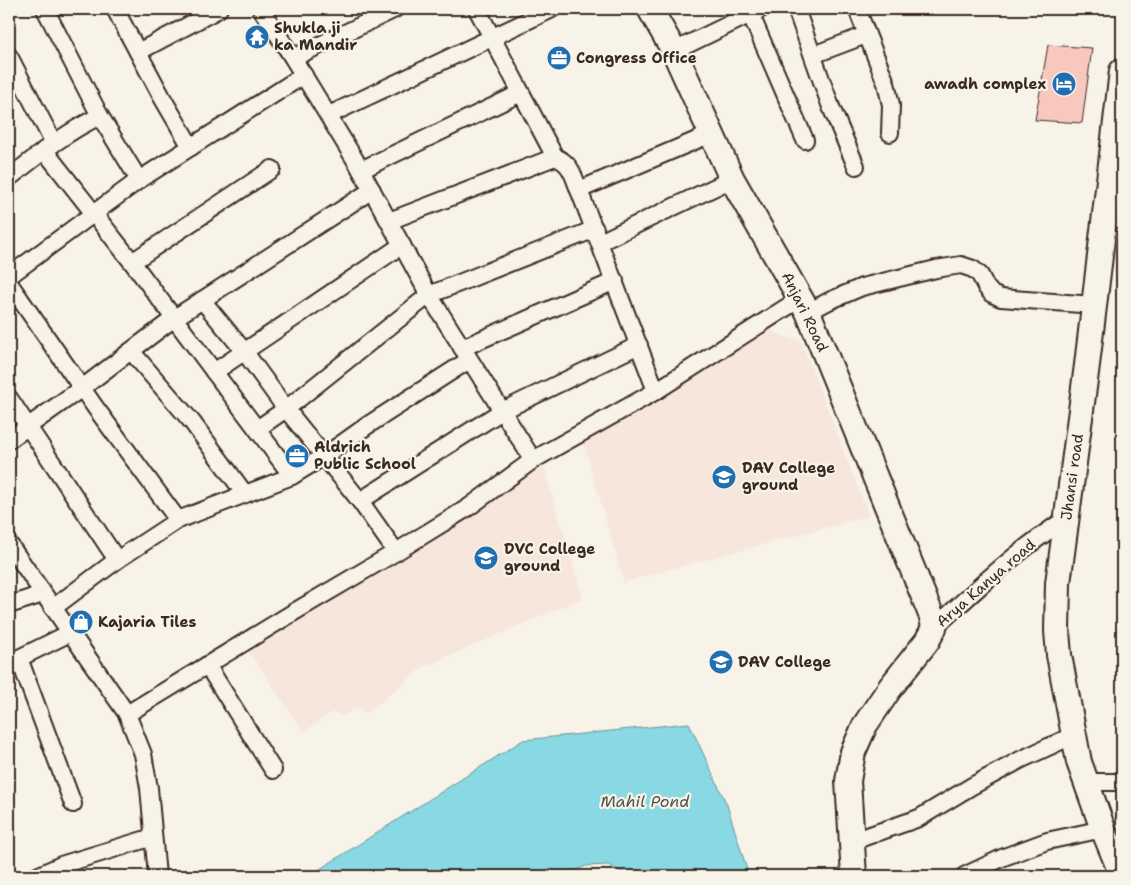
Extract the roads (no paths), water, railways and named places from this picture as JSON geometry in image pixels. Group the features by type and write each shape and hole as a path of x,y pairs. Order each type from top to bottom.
{"street":[{"path":"45,9 100,116 139,180"},
{"path":"115,9 191,147"},
{"path":"138,52 219,9"},
{"path":"261,9 304,75 361,170 429,295 533,460"},
{"path":"293,58 395,9"},
{"path":"477,9 555,157"},
{"path":"328,115 552,9"},
{"name":"Anjari Road","path":"650,9 674,52 732,179 804,305 926,601 934,628"},
{"path":"796,9 831,107 856,166"},
{"path":"857,9 886,83 891,105 890,133"},
{"path":"674,52 755,11 805,140"},
{"path":"813,54 866,35"},
{"path":"9,56 49,146 93,214 132,262 292,476"},
{"name":"Jhansi road","path":"1122,71 1058,583 1057,631 1059,655 1079,762 1122,875"},
{"path":"9,276 139,180 304,75"},
{"path":"361,170 521,93"},
{"path":"9,178 76,127 100,116"},
{"path":"579,190 711,134"},
{"path":"389,221 555,157 564,160 579,190 656,391"},
{"path":"132,262 272,169"},
{"path":"257,429 286,409 429,295 597,236 732,179"},
{"path":"9,440 173,319 372,190"},
{"path":"214,372 402,246"},
{"path":"127,714 469,507 533,460 804,305 828,301 862,287 936,269 961,265 973,269 980,275 992,294 1001,298 1094,305"},
{"path":"52,608 117,560 178,520 292,476 323,457 466,354 615,281"},
{"path":"9,283 82,388 178,520"},
{"path":"202,300 244,352 323,457 360,501 396,552"},
{"path":"360,501 502,411 639,345"},
{"path":"131,351 192,422 245,494"},
{"path":"9,398 117,560"},
{"name":"Arya Kanya road","path":"854,876 848,781 853,752 870,717 927,641 934,628 996,572 1041,535 1066,519"},
{"path":"9,544 127,714 143,754 149,788 157,876"},
{"path":"9,606 43,594"},
{"path":"70,632 14,661 73,804"},
{"path":"207,665 273,770"},
{"path":"853,841 919,818 1020,760 1074,736"},
{"path":"1086,782 1122,782"},
{"path":"968,875 1004,857 1047,841 1103,829"},
{"path":"37,876 61,865 153,837"}],"water":[{"name":"Mahil Pond","path":"689,723 727,805 749,876 630,876 608,865 586,866 563,876 309,876 523,740"}],"place":[{"name":"Shukla ji ka Mandir","path":"257,37"},
{"name":"Congress Office","path":"559,58"},
{"name":"awadh complex","path":"1064,84"},
{"name":"Aldrich Public School","path":"297,456"},
{"name":"DAV College ground","path":"724,477"},
{"name":"DVC College ground","path":"486,558"},
{"name":"Kajaria Tiles","path":"81,622"},
{"name":"DAV College","path":"721,662"}]}
